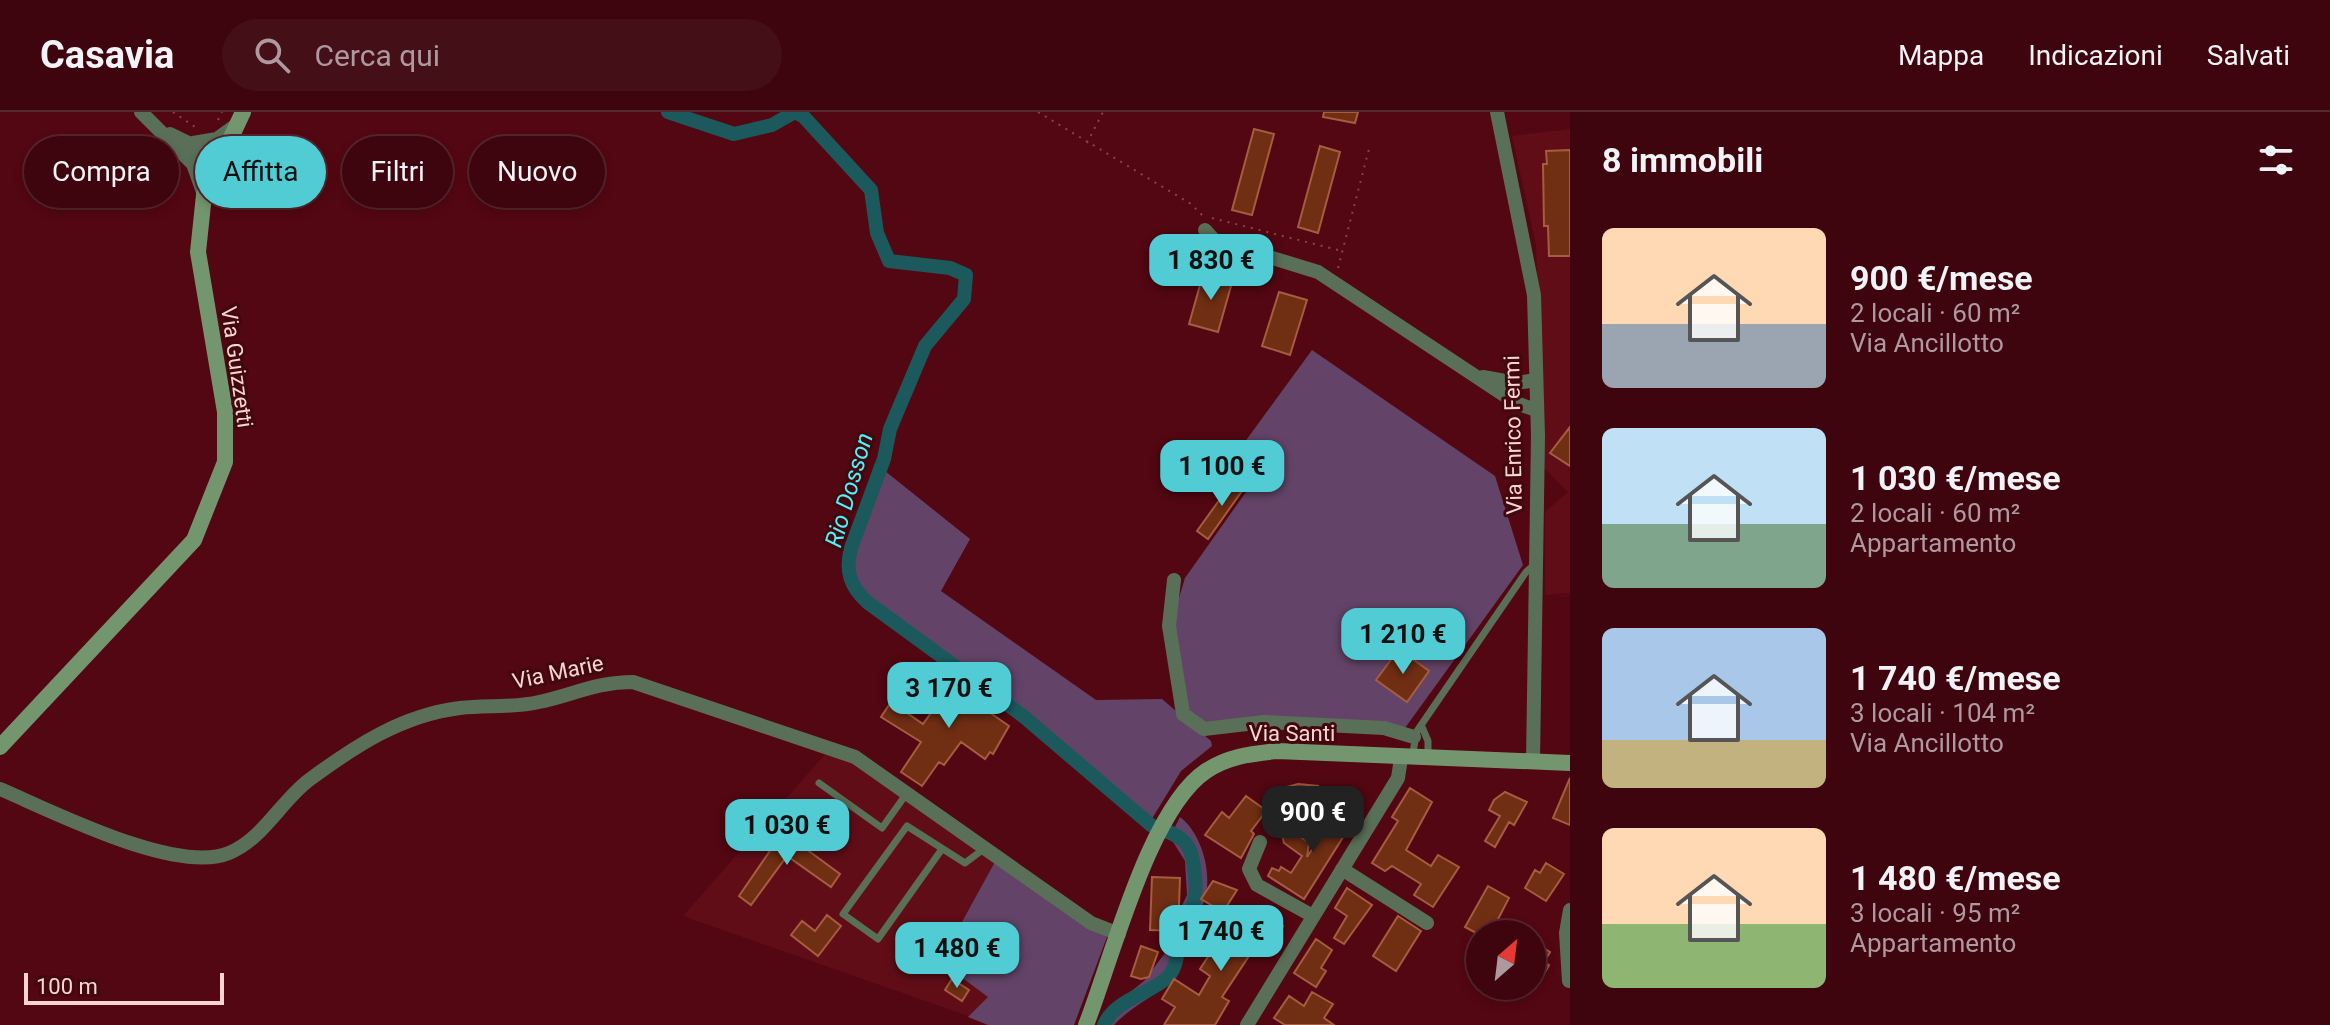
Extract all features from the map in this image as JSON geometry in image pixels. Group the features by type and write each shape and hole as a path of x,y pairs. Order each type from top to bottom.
{"street":[{"path":"141,112 186,148 195,150"},
{"name":"Via Enrico Fermi","path":"1497,112 1530,267 1538,436 1533,761"},
{"path":"186,148 217,139 239,119"},
{"path":"186,148 195,169"},
{"name":"Via Guizzetti","path":"0,747 194,540 225,462 225,412 198,252 203,208"},
{"path":"1205,230 1214,240 1318,272 1516,403 1536,410"},
{"path":"1474,375 1516,383 1536,380"},
{"path":"1174,580 1169,626 1183,714 1198,727 1211,729 1244,723 1293,723 1418,732"},
{"name":"Via Marie","path":"0,789 89,827 162,853 190,857 228,854 254,837 302,785 366,739 458,708 538,703 604,682 633,682 855,757 1091,923 1119,934"},
{"name":"Via Santi","path":"1086,1025 1167,815 1205,771 1235,756 1277,751 1570,763"},
{"path":"1247,1025 1398,778 1414,759"},
{"path":"1260,842 1249,869 1257,885 1313,916"},
{"path":"1342,869 1427,923"},
{"path":"1569,981 1566,933 1570,910"}],"lane":[{"path":"1414,759 1418,732 1526,572 1536,564"},
{"path":"1414,759 1428,741 1418,732"},
{"path":"819,783 882,828 908,792"},
{"path":"942,849 878,939 843,914 907,826 965,863 985,848"}],"path":[{"path":"173,112 199,129"},
{"path":"215,125 222,112"},
{"path":"1038,112 1191,204 1201,215 1343,251"},
{"path":"1087,143 1103,112"},
{"path":"1340,272 1369,149"}],"shaded area":[{"path":"1570,129 1570,593 1545,595 1545,512 1568,492 1544,468 1536,245 1512,136"},
{"path":"1312,350 1495,476 1523,565 1405,728 1202,725 1183,706 1174,615 1185,578 1263,468 1239,450"},
{"path":"875,463 970,539 941,591 1096,700 1162,699 1211,741 1212,746 1181,771 1150,822 848,589 842,560"},
{"path":"827,752 852,761 996,860 1001,982 971,1017 683,916"},
{"path":"1180,817 1195,834 1207,871 1206,895 1189,924 1181,962 1169,982 1153,995 1114,1025 1100,1025 1104,1013 1144,981 1174,941 1177,916 1187,895 1185,861 1170,837"},
{"path":"996,860 1107,937 1074,1025 988,1025 968,1017 988,997 957,974 969,957 951,942"}],"building":[{"path":"1324,112 1358,112 1355,123 1323,117"},
{"path":"1254,129 1274,134 1252,215 1232,210"},
{"path":"1320,146 1340,152 1318,233 1298,227"},
{"path":"1570,150 1570,256 1549,256 1548,226 1544,226 1543,164 1547,164 1546,151"},
{"path":"1204,271 1233,279 1218,332 1189,324"},
{"path":"1279,292 1307,300 1290,355 1262,346"},
{"path":"1570,427 1570,466 1550,453"},
{"path":"1236,477 1247,484 1208,539 1197,531"},
{"path":"1399,649 1429,671 1407,702 1376,680"},
{"path":"954,681 992,704 989,712 1009,726 993,754 990,752 985,759 961,742 944,765 939,762 922,786 901,772 921,742 881,717 891,702 923,724"},
{"path":"1570,778 1570,825 1553,818"},
{"path":"1298,784 1318,786 1316,802 1283,801 1283,788"},
{"path":"1410,788 1432,802 1406,850 1431,866 1438,855 1459,867 1433,907 1414,895 1421,884 1392,866 1385,871 1372,863 1398,821 1392,817"},
{"path":"1505,792 1527,802 1514,825 1509,822 1495,847 1485,841 1500,816 1489,810 1494,800"},
{"path":"1246,796 1264,809 1264,814 1251,831 1254,834 1241,858 1205,835 1222,812 1229,818"},
{"path":"1341,806 1357,815 1304,899 1268,876 1272,868 1279,871 1281,867 1291,873 1302,856 1284,843 1281,831 1295,833 1309,843 1307,857"},
{"path":"783,832 840,874 831,887 787,856 751,905 739,896"},
{"path":"1546,863 1564,874 1546,901 1525,888 1535,870 1540,873"},
{"path":"1152,877 1180,878 1178,931 1150,930"},
{"path":"1213,881 1237,890 1223,912 1201,899"},
{"path":"1488,886 1509,898 1498,920 1469,920"},
{"path":"1347,888 1372,905 1344,944 1334,938 1347,916 1335,908"},
{"path":"1260,906 1279,918 1277,922 1283,926 1263,953 1253,950 1222,997 1229,1001 1215,1025 1164,1025 1175,1007 1162,999 1174,979 1199,995 1210,976 1200,969 1215,946 1217,948 1227,933 1238,940"},
{"path":"827,915 841,926 818,956 791,935 802,921 815,931"},
{"path":"1398,916 1421,931 1396,971 1373,956"},
{"path":"1316,939 1332,950 1321,968 1326,971 1316,987 1294,973"},
{"path":"1141,946 1158,952 1149,977 1141,979 1131,976"},
{"path":"952,979 969,990 962,1001 945,990"},
{"path":"1312,992 1333,1004 1324,1018 1334,1025 1285,1025 1274,1018 1289,996 1304,1006"}],"waterway":[{"name":"Rio Dosson","path":"668,112 734,134 772,125 795,112 804,117 871,190 877,233 889,261 950,268 966,275 964,299 925,346 890,429 884,459 851,548 849,571 856,590 867,602 1023,716 1152,826 1180,838 1189,848 1194,865 1195,896 1182,924 1172,971 1160,983 1116,1009 1104,1025"}]}
